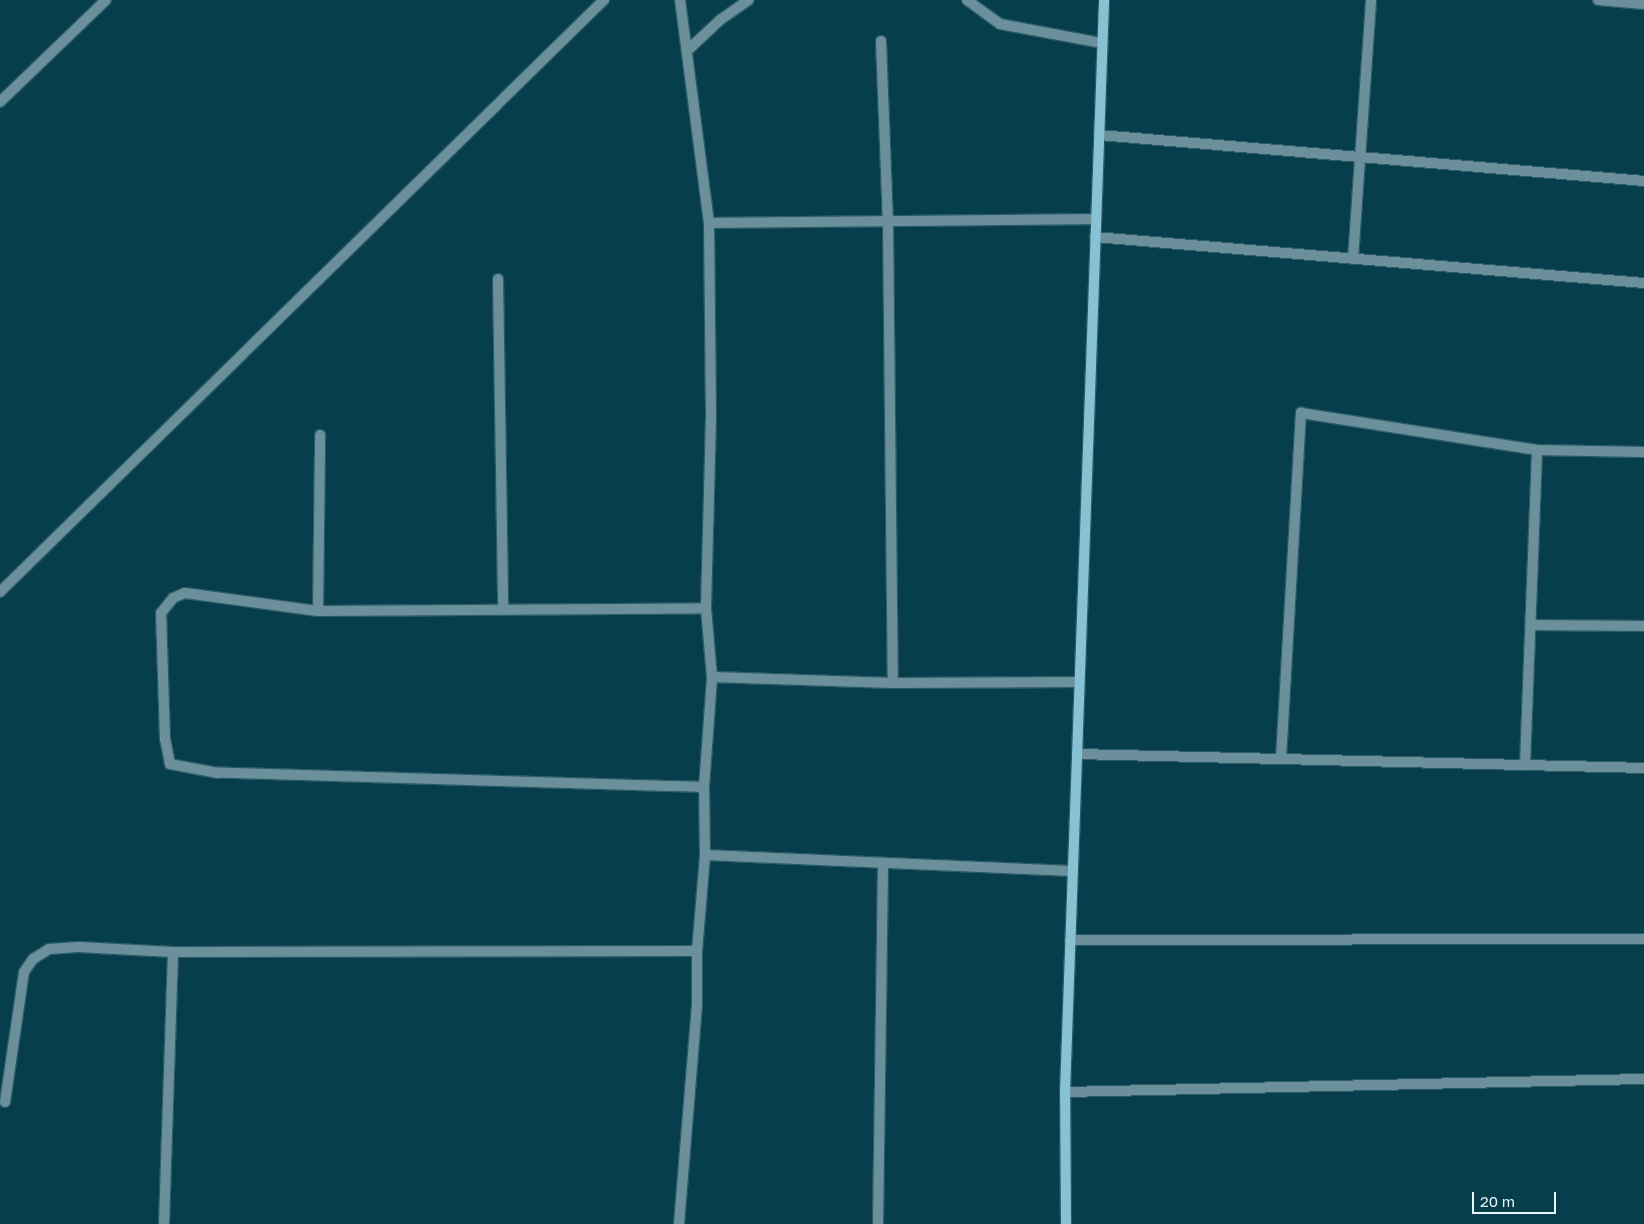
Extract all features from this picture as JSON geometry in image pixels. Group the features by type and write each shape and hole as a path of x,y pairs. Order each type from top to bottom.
{"street":[{"path":"0,102 106,0"},
{"path":"0,592 604,0"},
{"path":"680,0 689,49 709,223 712,416 706,608 712,677 704,786 705,855 698,951 697,1006 680,1224"},
{"path":"689,49 720,20 749,0"},
{"path":"967,0 1000,24 1102,43"},
{"path":"1066,1224 1065,1092 1104,0"},
{"path":"1354,259 1371,0"},
{"path":"1598,0 1644,4"},
{"path":"880,41 888,223 893,683"},
{"path":"1099,135 1644,180"},
{"path":"709,223 888,223 1096,219"},
{"path":"1095,238 1644,283"},
{"path":"498,280 503,609"},
{"path":"1281,759 1301,413 1537,450 1644,452"},
{"path":"318,611 320,435"},
{"path":"1525,765 1537,450"},
{"path":"704,786 218,773 170,764 165,739 161,613 173,598 185,593 318,611 706,608"},
{"path":"1531,625 1644,626"},
{"path":"712,677 893,683 1079,682"},
{"path":"1077,754 1644,768"},
{"path":"705,855 1072,872"},
{"path":"878,1224 883,864"},
{"path":"1070,940 1644,938"},
{"path":"5,1102 24,972 33,958 49,949 78,947 173,952 698,951"},
{"path":"164,1224 173,952"},
{"path":"1065,1092 1644,1079"}]}
